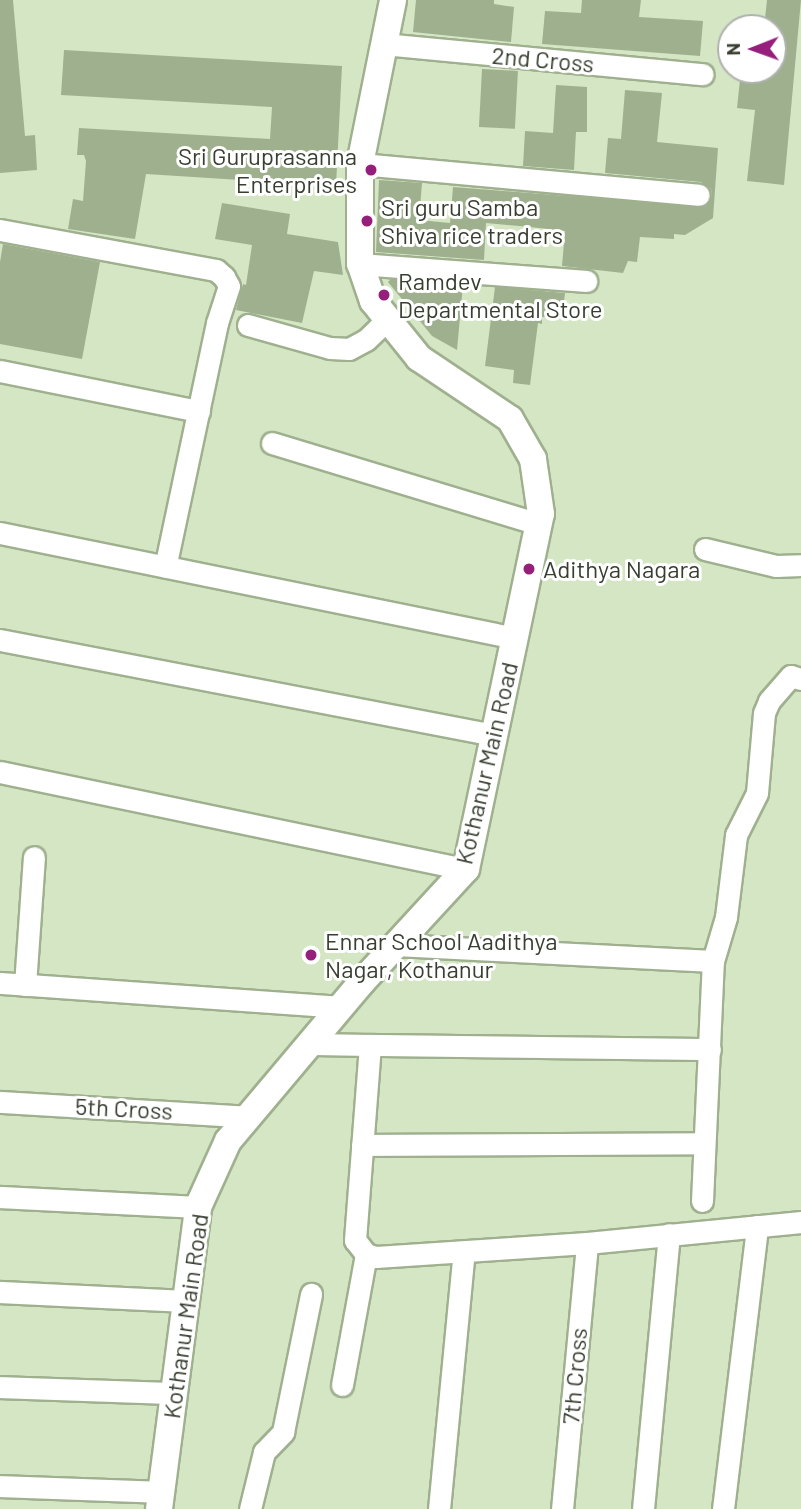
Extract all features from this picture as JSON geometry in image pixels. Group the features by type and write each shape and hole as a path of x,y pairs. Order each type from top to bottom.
{"street":[{"name":"Kothanur Main Road","path":"160,1501 198,1207 228,1141 396,945 466,869 541,514 533,458 510,419 419,358 373,301 360,264 360,164 393,0"},
{"name":"2nd Cross","path":"383,44 703,74"},
{"path":"360,164 699,195"},
{"path":"0,230 216,270 224,276 229,286 217,323 165,566"},
{"path":"360,264 586,281"},
{"path":"248,325 330,348 349,349 366,340 387,320"},
{"path":"0,371 199,411"},
{"path":"272,443 539,524"},
{"path":"0,533 515,638"},
{"path":"705,549 776,566 801,565"},
{"path":"0,640 494,735"},
{"path":"702,1201 702,1143 713,961 726,917 736,835 757,793 764,713 769,701 791,676 801,679"},
{"path":"0,772 466,869"},
{"path":"25,985 34,858"},
{"path":"396,945 713,961"},
{"path":"0,983 342,1007"},
{"path":"313,1044 709,1049"},
{"path":"370,1045 355,1240 366,1254 376,1257 587,1243 801,1222"},
{"name":"5th Cross","path":"0,1102 248,1117"},
{"path":"362,1144 702,1143"},
{"path":"0,1196 198,1207"},
{"path":"723,1509 757,1226"},
{"path":"643,1509 669,1234"},
{"name":"7th Cross","path":"562,1509 587,1243"},
{"path":"439,1509 464,1251"},
{"path":"342,1385 366,1254"},
{"path":"0,1292 186,1301"},
{"path":"250,1509 264,1452 283,1432 311,1294"},
{"path":"0,1387 174,1393"},
{"path":"0,1486 160,1501"}],"building":[{"path":"0,0 13,0 25,136 35,135 37,170 0,173"},
{"path":"416,0 494,0 494,4 514,7 511,42 413,32"},
{"path":"582,0 641,0 639,17 703,21 700,56 542,44 545,11 581,13"},
{"path":"767,0 801,0 784,185 747,181 755,110 737,108 740,84 787,84 787,14 766,14"},
{"path":"64,50 342,66 336,186 146,174 135,239 68,229 73,199 83,201 86,161 84,155 77,155 79,128 270,139 272,107 61,95"},
{"path":"482,69 518,71 515,129 479,127"},
{"path":"556,85 587,87 587,132 576,132 574,170 523,166 525,131 553,133"},
{"path":"625,90 662,93 657,142 718,148 713,218 685,235 674,234 674,239 640,237 637,262 628,261 623,273 562,266 565,231 486,223 484,260 376,252 379,180 422,183 419,220 450,223 453,187 705,207 712,196 711,189 701,182 605,173 608,138 621,139"},
{"path":"222,203 290,214 287,234 338,242 343,275 314,271 302,323 236,310 243,284 246,285 252,245 215,239"},
{"path":"3,244 100,262 82,359 0,344 0,262"},
{"path":"391,279 463,285 457,350 432,336 388,282"},
{"path":"495,287 565,293 562,318 542,317 542,324 538,323 530,385 513,383 514,370 485,366"}],"place":[{"name":"Sri Guruprasanna Enterprises","path":"371,170"},
{"name":"Sri guru Samba Shiva rice traders","path":"367,221"},
{"name":"Ramdev Departmental Store","path":"384,295"},
{"name":"Adithya Nagara","path":"529,569"},
{"name":"Ennar School Aadithya Nagar, Kothanur","path":"311,955"}]}
